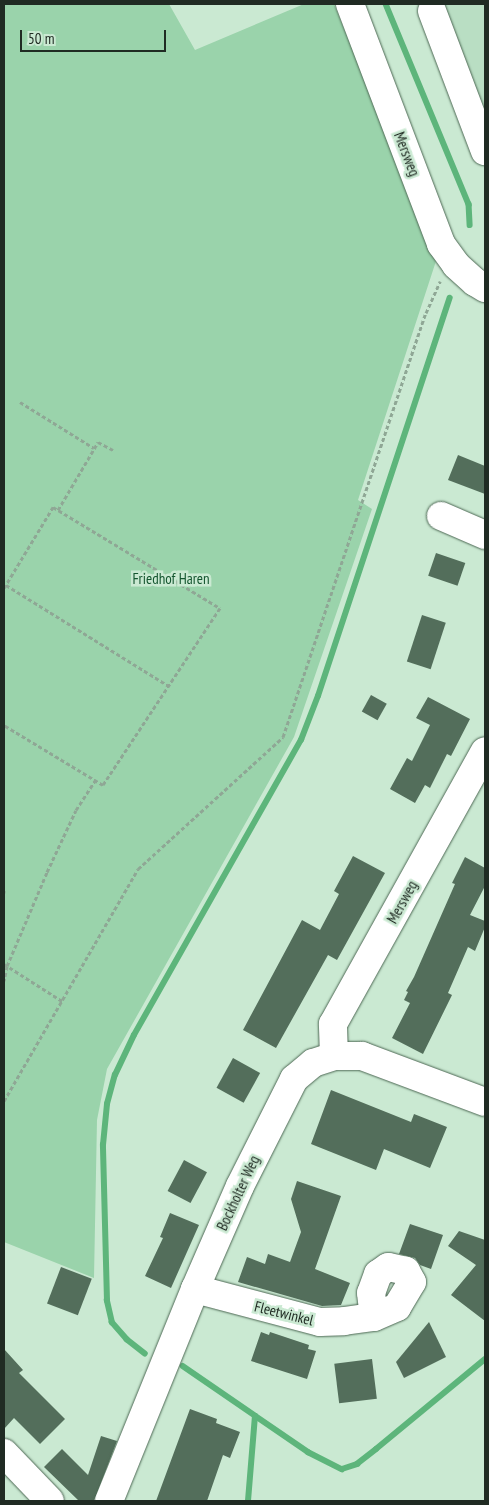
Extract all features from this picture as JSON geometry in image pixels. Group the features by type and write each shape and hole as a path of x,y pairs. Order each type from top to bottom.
{"street":[{"name":"Mersweg","path":"350,4 441,244 454,262 474,282 485,288"},
{"path":"432,11 485,150"},
{"path":"441,516 485,535"},
{"name":"Mersweg","path":"334,1056 333,1024 485,751"},
{"name":"Bockholter Weg","path":"109,1501 195,1289 248,1169 294,1079 313,1063 334,1056 362,1056 485,1102"},
{"name":"Fleetwinkel","path":"195,1289 320,1322 374,1317"},
{"path":"4,1453 50,1501"}],"path":[{"path":"4,1100 138,869 283,737 426,313 438,284 454,262"},
{"path":"20,402 94,448"},
{"path":"58,510 98,442 113,450"},
{"path":"4,725 103,785 169,686 220,608 53,507 5,587 169,686"},
{"path":"4,981 6,965 47,872 76,810 95,781"},
{"path":"6,965 62,1001"}],"shaded area":[{"path":"443,4 485,4 485,111"}],"green space":[{"name":"Friedhof Haren","path":"4,4 169,4 195,50 304,4 334,4 437,258 358,500 372,509 294,737 107,1069 97,1120 94,1278 4,1242"}],"building":[{"path":"458,455 485,466 485,494 448,480"},
{"path":"436,553 465,563 457,586 428,576"},
{"path":"422,615 446,623 431,669 407,662"},
{"path":"371,695 387,704 378,720 362,712"},
{"path":"428,697 470,719 451,756 447,754 430,788 425,785 415,803 390,789 407,758 412,761 430,725 416,718"},
{"path":"353,856 385,873 337,960 328,955 276,1048 243,1030 302,920 320,930 339,894 334,891"},
{"path":"465,857 485,868 485,886 470,915 485,921 485,927 475,951 468,947 448,993 452,995 423,1054 392,1038 410,1003 404,1000 408,992 406,991 455,884 452,883"},
{"path":"233,1058 260,1073 244,1103 217,1088"},
{"path":"331,1090 411,1122 414,1114 447,1127 430,1168 384,1149 376,1170 311,1144"},
{"path":"184,1160 207,1172 191,1203 168,1191"},
{"path":"297,1181 341,1196 315,1269 350,1283 341,1305 322,1306 238,1282 247,1257 265,1264 268,1254 290,1262 301,1232 291,1199"},
{"path":"170,1213 199,1225 171,1288 145,1276 163,1238 160,1237"},
{"path":"410,1224 443,1235 431,1269 420,1265 415,1258 399,1254"},
{"path":"459,1231 485,1240 485,1321 451,1295 476,1265 448,1246"},
{"path":"61,1267 92,1279 78,1315 47,1303"},
{"path":"429,1322 446,1357 404,1378 396,1362"},
{"path":"261,1332 269,1335 270,1332 309,1345 308,1349 316,1351 307,1379 251,1361"},
{"path":"4,1349 23,1370 19,1373 65,1419 40,1444 14,1418 4,1429"},
{"path":"372,1359 377,1399 339,1403 334,1364"},
{"path":"190,1409 217,1419 216,1423 240,1432 230,1458 223,1455 207,1501 156,1501"},
{"path":"101,1436 117,1441 94,1501 79,1501 44,1467 62,1449 88,1475"}],"waterway":[{"path":"386,4 469,204 470,225"},
{"path":"145,1354 127,1340 112,1323 107,1301 103,1145 107,1104 115,1075 134,1035 301,740 318,696 450,298"},
{"path":"183,1366 308,1452 342,1469 357,1464 485,1359"},
{"path":"248,1501 255,1416"}]}
